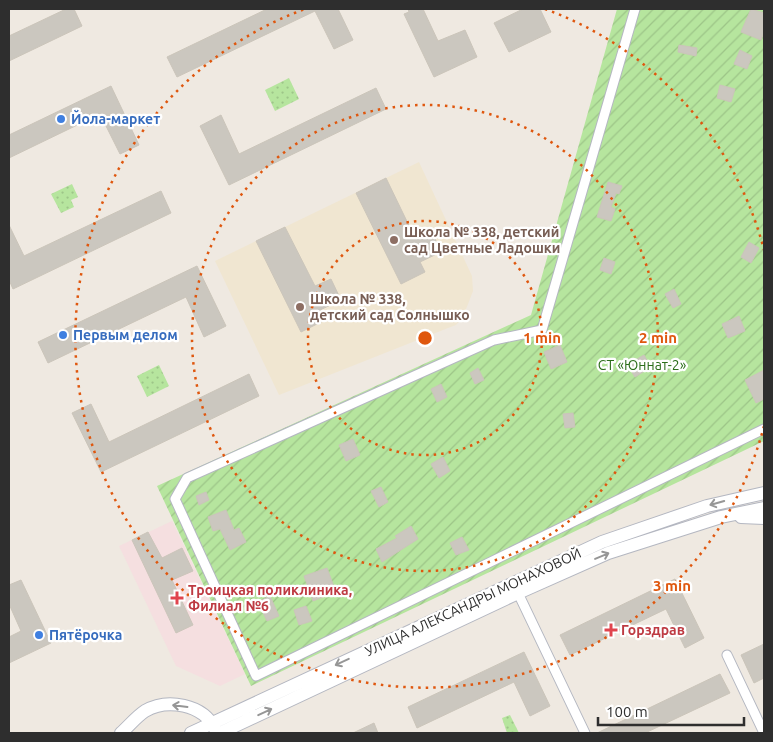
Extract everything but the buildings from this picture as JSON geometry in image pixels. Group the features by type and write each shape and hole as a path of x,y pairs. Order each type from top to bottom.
{"main road":[{"name":"УЛИЦА АЛЕКСАНДРЫ МОНАХОВОЙ","path":"217,730 602,542 707,506 764,493"},
{"name":"УЛИЦА АЛЕКСАНДРЫ МОНАХОВОЙ","path":"191,733 217,730 608,553 721,517 764,508"},
{"path":"721,517 764,518"},
{"path":"122,733 145,711 160,706 180,704 193,708 217,730"}],"street":[{"path":"635,9 542,330 494,340 187,478 175,499 256,676 764,429"},
{"path":"518,593 585,733"},
{"path":"728,655 764,733"}],"shaded area":[{"path":"419,162 472,276 473,291 463,317 456,325 279,395 215,261"},
{"name":"Троицкая поликлиника, Филиал №6","path":"172,521 245,674 220,686 176,666 119,546"}],"green space":[{"name":"СТ «Юннат-2»","path":"617,9 764,9 764,441 251,686 157,486 531,315"},
{"path":"289,78 299,99 275,111 265,90"},
{"path":"72,184 78,197 71,200 74,207 61,213 51,194"},
{"path":"159,365 169,386 147,397 137,376"},
{"path":"510,715 519,733 507,733 502,718"}],"place":[{"name":"Йола-маркет","path":"61,119"},
{"name":"Школа № 338, детский сад Цветные Ладошки","path":"394,240"},
{"name":"Школа № 338, детский сад Солнышко","path":"300,307"},
{"name":"Первым делом","path":"63,335"},
{"name":"Троицкая поликлиника, Филиал №6","path":"177,598"},
{"name":"Горздрав","path":"611,630"},
{"name":"Пятёрочка","path":"39,635"}]}
